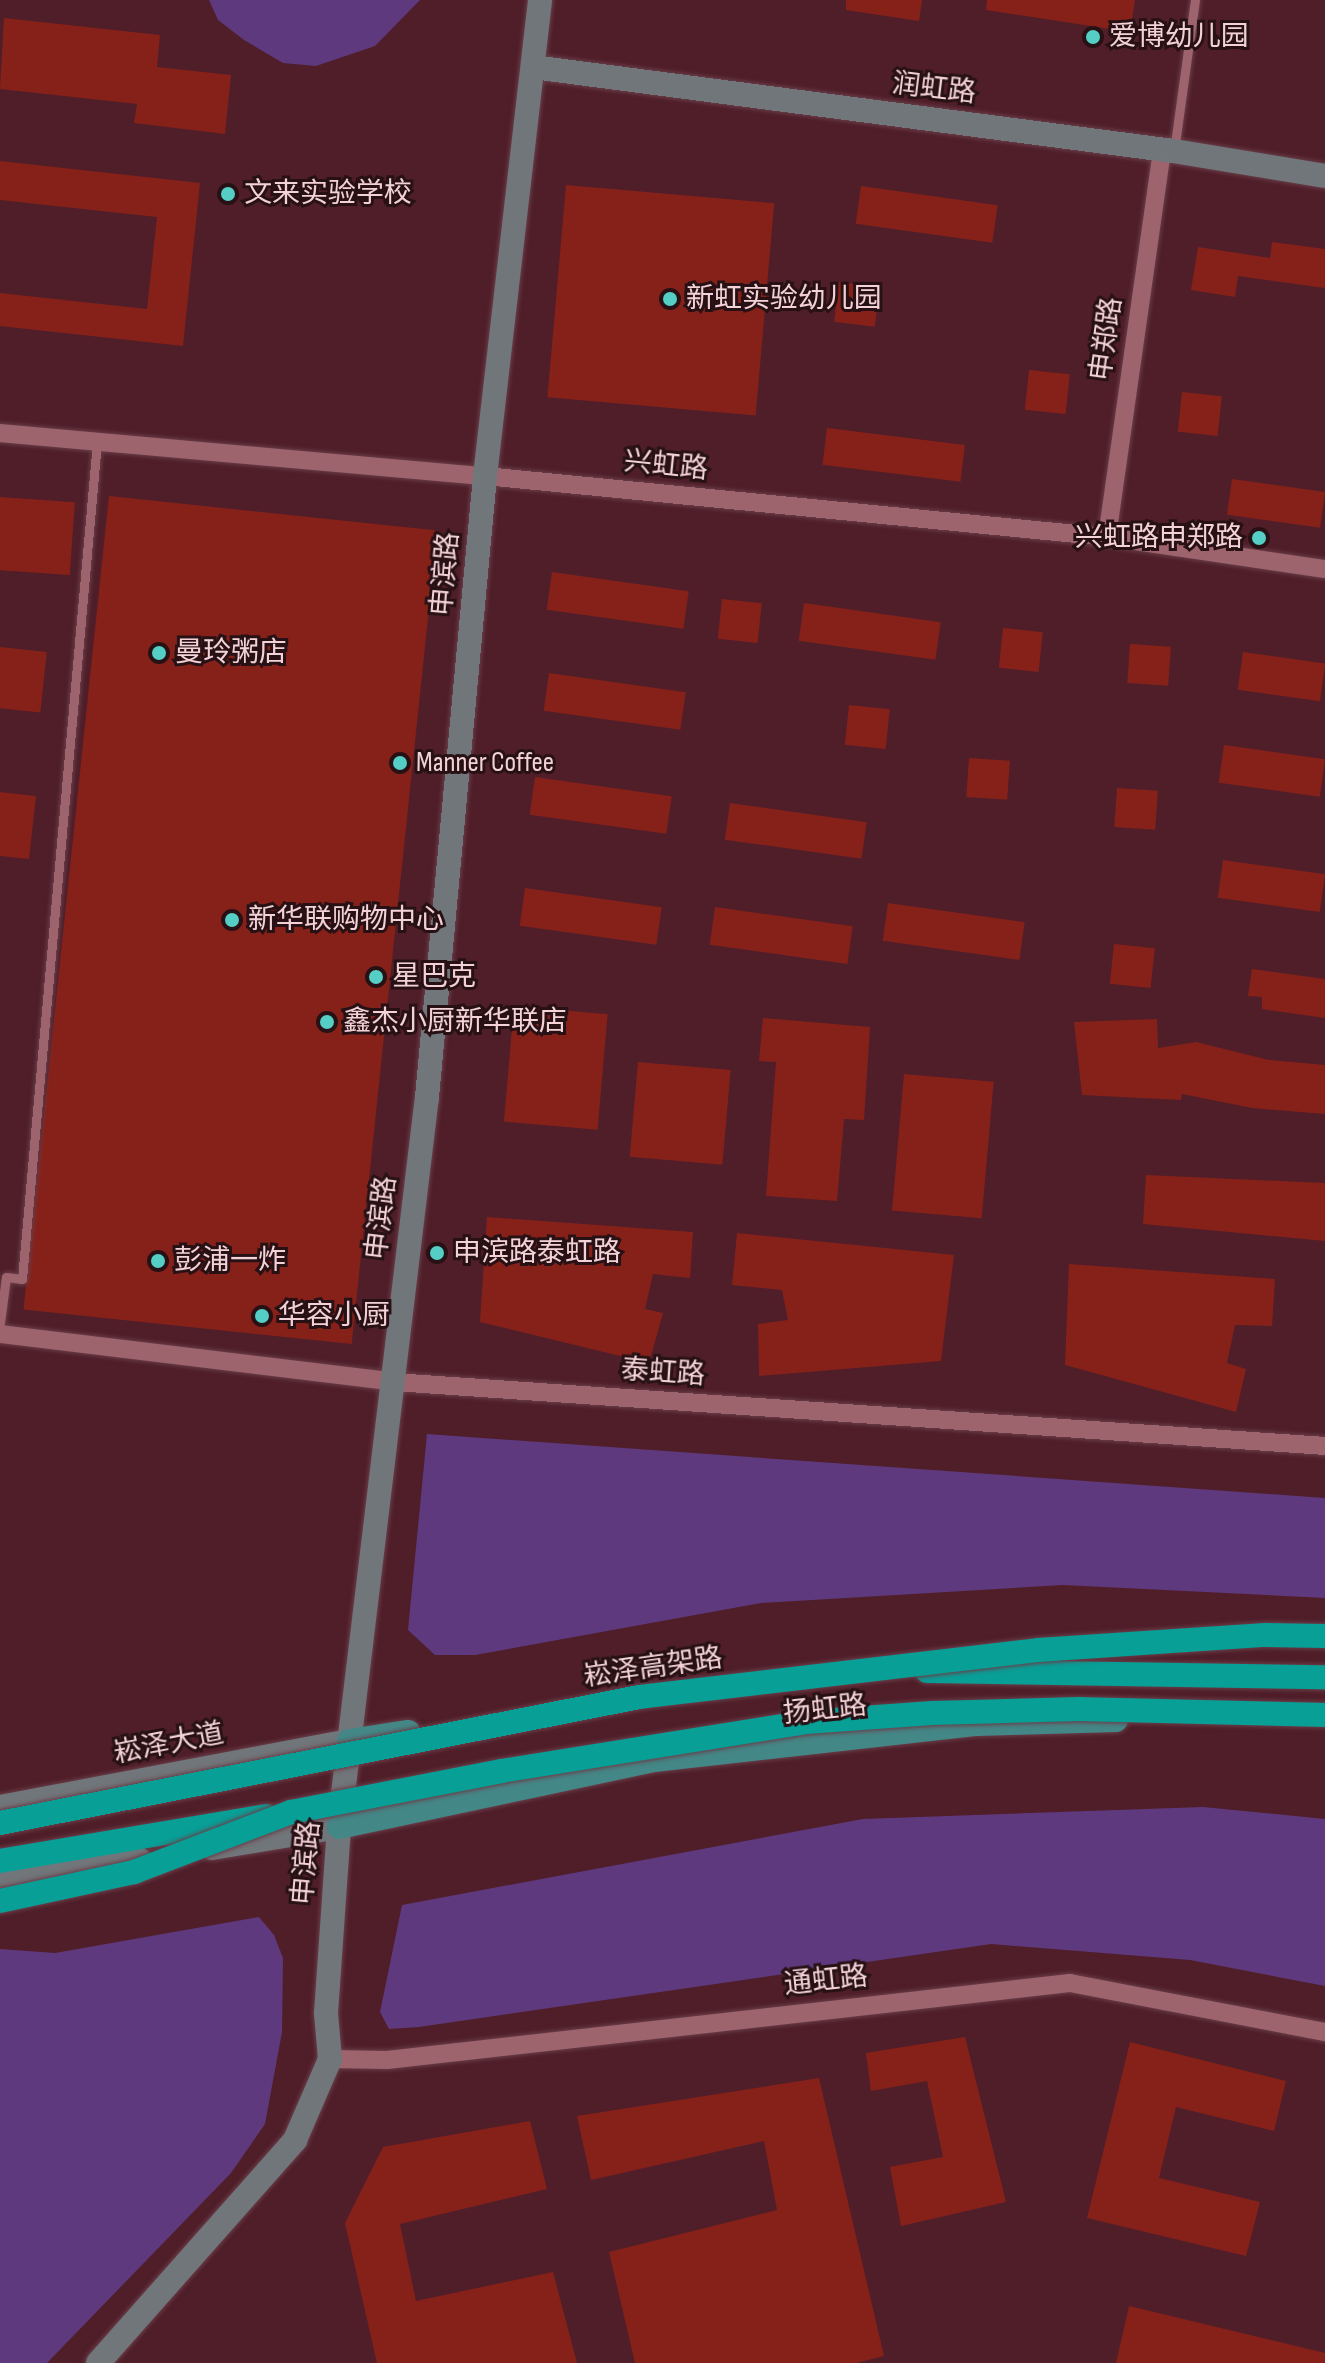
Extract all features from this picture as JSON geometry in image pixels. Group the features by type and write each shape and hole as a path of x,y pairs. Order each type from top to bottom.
{"highway":[{"path":"887,1670 1038,1650 1266,1635 1325,1636"},
{"name":"崧泽高架路","path":"0,1823 639,1697 887,1670 1325,1677"},
{"path":"0,1861 291,1812 515,1768 806,1722 933,1713 1079,1709 1325,1718"},
{"path":"0,1901 134,1872 291,1812"}],"main road":[{"name":"申滨路","path":"98,2363 295,2140 330,2059 326,2013 339,1827 358,1694 427,1097 485,476 540,0"},
{"name":"润虹路","path":"533,67 1168,150 1325,176"},
{"name":"扬虹路","path":"349,1741 732,1683 1170,1645 1325,1646"},
{"name":"扬虹路","path":"339,1827 654,1760 977,1724 1273,1716 1325,1718"},
{"name":"崧泽大道","path":"0,1807 349,1741"},
{"path":"0,1883 339,1827"}],"street":[{"name":"申郑路","path":"1107,537 1168,150"},
{"name":"兴虹路","path":"0,433 485,476 1107,537 1325,569"},
{"name":"泰虹路","path":"0,1334 394,1382 1325,1446"},
{"name":"通虹路","path":"330,2059 387,2060 1070,1983 1325,2032"}],"lane":[{"path":"1168,150 1195,0"},
{"path":"0,1323 6,1277 22,1279 97,442"}],"shaded area":[{"path":"209,0 420,0 375,46 316,66 283,63 244,40 218,20"},
{"path":"427,1434 1325,1498 1325,1598 1063,1585 761,1603 475,1655 435,1655 408,1630"},
{"path":"1203,1807 1325,1819 1325,1986 1190,1960 991,1944 419,2027 389,2029 380,2012 402,1905 863,1819"},
{"path":"259,1917 274,1935 283,1958 282,2032 265,2124 231,2173 47,2363 0,2363 0,1949 55,1953"}],"building":[{"path":"846,0 922,0 919,21 846,10"},
{"path":"987,0 1135,0 1130,32 986,10"},
{"path":"4,18 160,35 157,67 231,75 225,134 134,123 137,104 0,89"},
{"path":"0,161 200,183 183,346 0,326 0,293 147,309 157,217 0,200"},
{"path":"566,185 774,203 756,415 547,397"},
{"path":"861,186 998,205 992,243 856,224"},
{"path":"1272,242 1325,249 1325,288 1238,276 1235,297 1191,290 1198,247 1270,258"},
{"path":"839,282 880,287 875,327 834,322"},
{"path":"1029,370 1070,374 1066,414 1025,410"},
{"path":"1182,392 1222,396 1218,436 1178,432"},
{"path":"827,428 965,445 960,482 822,465"},
{"path":"1232,479 1325,492 1320,528 1227,515"},
{"name":"新华联购物中心","path":"109,496 437,530 352,1344 23,1310"},
{"path":"0,497 75,502 70,575 0,570"},
{"path":"552,572 689,591 683,629 547,610"},
{"path":"722,599 762,603 758,643 718,639"},
{"path":"804,603 941,622 935,660 799,641"},
{"path":"1003,628 1043,632 1039,672 999,668"},
{"path":"1130,644 1171,647 1168,686 1127,683"},
{"path":"0,647 47,652 40,713 0,708"},
{"path":"1243,652 1325,664 1320,701 1238,690"},
{"path":"549,673 686,692 680,730 544,711"},
{"path":"849,705 890,709 886,749 845,745"},
{"path":"1224,745 1325,759 1320,797 1219,783"},
{"path":"969,758 1010,761 1007,800 966,797"},
{"path":"535,777 672,796 666,834 530,815"},
{"path":"1117,788 1158,791 1155,830 1114,827"},
{"path":"0,792 36,796 29,859 0,856"},
{"path":"730,803 867,822 862,859 725,840"},
{"path":"1223,860 1325,874 1320,912 1218,898"},
{"path":"525,888 662,907 656,945 520,926"},
{"path":"888,903 1025,922 1019,960 883,941"},
{"path":"715,907 853,926 847,964 710,945"},
{"path":"1114,944 1155,948 1151,988 1110,984"},
{"path":"1252,969 1325,979 1325,1018 1262,1009 1262,997 1248,996"},
{"path":"514,1006 608,1014 598,1130 504,1122"},
{"path":"763,1018 870,1027 864,1120 844,1119 837,1201 766,1196 776,1062 759,1061"},
{"path":"1157,1019 1158,1048 1196,1042 1269,1060 1325,1065 1325,1114 1252,1108 1182,1094 1181,1100 1082,1095 1074,1022"},
{"path":"638,1062 731,1070 722,1165 630,1157"},
{"path":"904,1074 994,1082 982,1218 892,1210"},
{"path":"1146,1175 1325,1183 1325,1241 1143,1224"},
{"path":"487,1217 693,1232 690,1278 653,1274 645,1309 663,1313 649,1363 480,1322"},
{"path":"737,1233 954,1255 941,1361 759,1376 758,1324 788,1320 782,1290 732,1285"},
{"path":"1069,1264 1275,1279 1272,1326 1235,1325 1227,1363 1246,1369 1236,1412 1065,1365"},
{"path":"965,2037 1006,2202 901,2226 890,2167 943,2157 927,2081 871,2091 866,2053"},
{"path":"1130,2042 1286,2081 1274,2131 1176,2107 1159,2178 1260,2202 1246,2256 1087,2218"},
{"path":"819,2078 884,2356 856,2363 635,2363 609,2252 777,2210 764,2141 591,2180 577,2116"},
{"path":"530,2121 547,2189 400,2224 416,2301 553,2272 577,2363 377,2363 345,2223 383,2147"},
{"path":"1129,2306 1325,2353 1325,2363 1116,2363"}],"place":[{"name":"爱博幼儿园","path":"1093,37"},
{"name":"文来实验学校","path":"228,194"},
{"name":"新虹实验幼儿园","path":"670,299"},
{"name":"兴虹路申郑路","path":"1259,538"},
{"name":"曼玲粥店","path":"159,653"},
{"name":"Manner Coffee","path":"400,763"},
{"name":"新华联购物中心","path":"232,920"},
{"name":"星巴克","path":"376,977"},
{"name":"鑫杰小厨新华联店","path":"327,1022"},
{"name":"申滨路泰虹路","path":"437,1253"},
{"name":"彭浦一炸","path":"158,1261"},
{"name":"华容小厨","path":"262,1316"}]}
